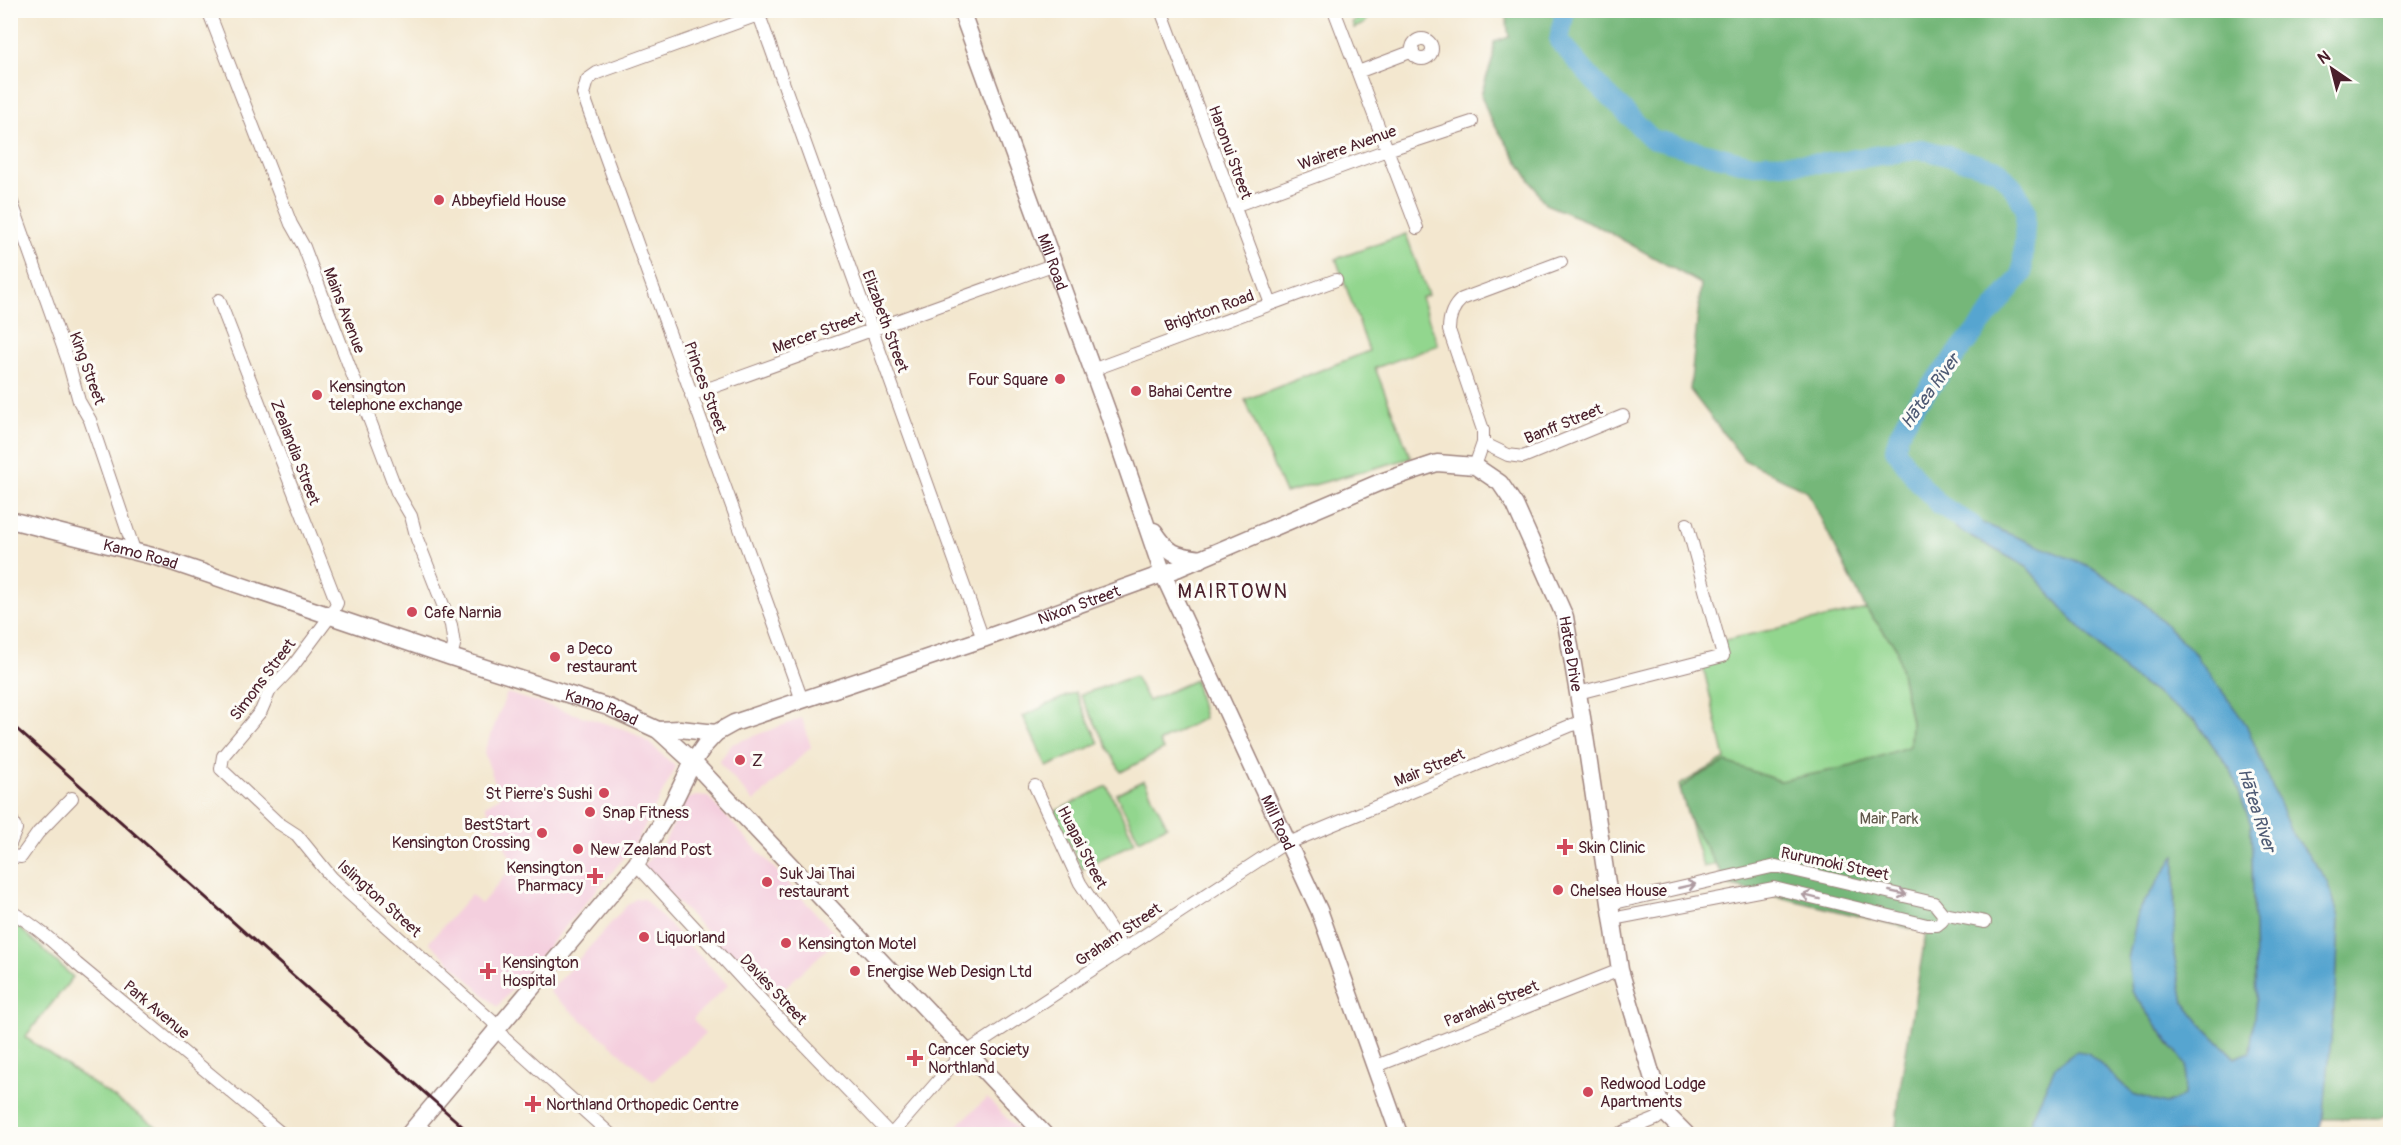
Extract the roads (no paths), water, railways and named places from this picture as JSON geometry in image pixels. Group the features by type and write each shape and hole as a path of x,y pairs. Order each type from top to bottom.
{"main road":[{"name":"Mill Road","path":"961,10 1092,370 1163,574 1319,909 1399,1134"},
{"name":"Nixon Street","path":"418,1131 497,1028 636,864 669,811 693,762 716,733 734,723 983,639 1163,574 1378,483 1425,466 1450,463 1475,466"},
{"name":"Hatea Drive","path":"1475,466 1500,483 1521,516 1564,617 1583,723 1620,970 1648,1070 1664,1112 1686,1134"},
{"name":"Mill Road","path":"1143,516 1168,551 1201,559"},
{"name":"Kamo Road","path":"10,520 134,550 451,657 608,707 658,730 693,762 1044,1134"},
{"path":"658,730 680,729 716,733"}],"street":[{"name":"Mains Avenue","path":"208,10 291,224 304,247 397,492 411,516 417,539 451,625 454,645 451,657"},
{"path":"759,15 772,10"},
{"name":"Haronui Street","path":"1161,10 1271,304"},
{"path":"1335,10 1417,228"},
{"name":"Princes Street","path":"759,15 597,73 584,84 585,100 802,700"},
{"name":"Elizabeth Street","path":"759,15 983,639"},
{"path":"1358,72 1413,51"},
{"name":"Wairere Avenue","path":"1234,206 1387,150 1472,122"},
{"name":"King Street","path":"10,197 68,361 79,401 90,420 134,550"},
{"path":"1475,466 1483,443 1480,415 1449,330 1450,315 1456,304 1462,300 1562,262"},
{"name":"Mercer Street","path":"691,395 1054,264"},
{"name":"Brighton Road","path":"1092,370 1336,280"},
{"name":"Zealandia Street","path":"219,300 336,597 337,606 331,615"},
{"name":"Banff Street","path":"1483,443 1508,455 1523,456 1623,416"},
{"path":"1578,693 1723,656 1687,524"},
{"name":"Simons Street","path":"220,765 223,756 261,711 270,690 293,666 331,615"},
{"name":"Mair Street","path":"1288,843 1572,725 1583,723"},
{"name":"Islington Street","path":"220,765 226,776 278,822 297,835 332,878 483,1013 504,1038 610,1134"},
{"name":"Huapai Street","path":"1035,786 1080,883 1124,950"},
{"path":"10,856 21,856 38,832 72,798"},
{"path":"10,816 16,829 10,844"},
{"name":"Graham Street","path":"891,1134 951,1066 967,1053 1288,843"},
{"name":"Davies Street","path":"636,864 891,1134"},
{"name":"Rurumoki Street","path":"1611,912 1776,866 1934,903 1943,914 1985,922"},
{"path":"1611,912 1774,888 1927,925 1938,925 1942,921 1943,914"},
{"name":"Park Avenue","path":"10,911 52,940 77,964 282,1134"},
{"name":"Parahaki Street","path":"1374,1067 1620,970"},
{"path":"1619,1134 1656,1119 1664,1112"}],"water":[{"path":"1950,510 2091,567 2141,600 2195,654 2246,724 2290,830 2328,882 2339,918 2336,988 2324,1112 2318,1134 2030,1134 2032,1118 2055,1067 2077,1051 2088,1053 2133,1094 2165,1104 2184,1096 2186,1065 2132,991 2128,959 2138,912 2175,855 2174,955 2184,1002 2201,1024 2235,1058 2250,1052 2256,999 2251,825 2231,770 2196,722 2124,671 2070,617 2027,567 1956,528"}],"waterway":[{"name":"Hātea River","path":"1565,10 1559,41 1594,81 1652,139 1748,164 1828,163 1922,149 1998,170 2016,191 2026,210 2022,274 1917,403 1899,434 1895,449 1916,479 1940,505 1972,525"}],"railway":[{"path":"10,723 471,1134"}],"place":[{"name":"Abbeyfield House","path":"439,200"},
{"name":"Four Square","path":"1060,379"},
{"name":"Bahai Centre","path":"1136,391"},
{"name":"Kensington telephone exchange","path":"317,395"},
{"name":"Cafe Narnia","path":"412,612"},
{"name":"a Deco restaurant","path":"555,657"},
{"name":"Z","path":"740,760"},
{"name":"St Pierre's Sushi","path":"604,793"},
{"name":"Snap Fitness","path":"590,812"},
{"name":"BestStart Kensington Crossing","path":"542,833"},
{"name":"Skin Clinic","path":"1565,847"},
{"name":"New Zealand Post","path":"578,849"},
{"name":"Kensington Pharmacy","path":"595,876"},
{"name":"Suk Jai Thai restaurant","path":"767,882"},
{"name":"Chelsea House","path":"1558,890"},
{"name":"Liquorland","path":"644,937"},
{"name":"Kensington Motel","path":"786,943"},
{"name":"Kensington Hospital","path":"488,971"},
{"name":"Energise Web Design Ltd","path":"855,971"},
{"name":"Cancer Society Northland","path":"915,1058"},
{"name":"Redwood Lodge Apartments","path":"1588,1092"},
{"name":"Northland Orthopedic Centre","path":"533,1104"}],"district":[{"name":"MAIRTOWN","path":"1233,591"}],"park label":[{"name":"Mair Park","path":"1889,818"}]}
